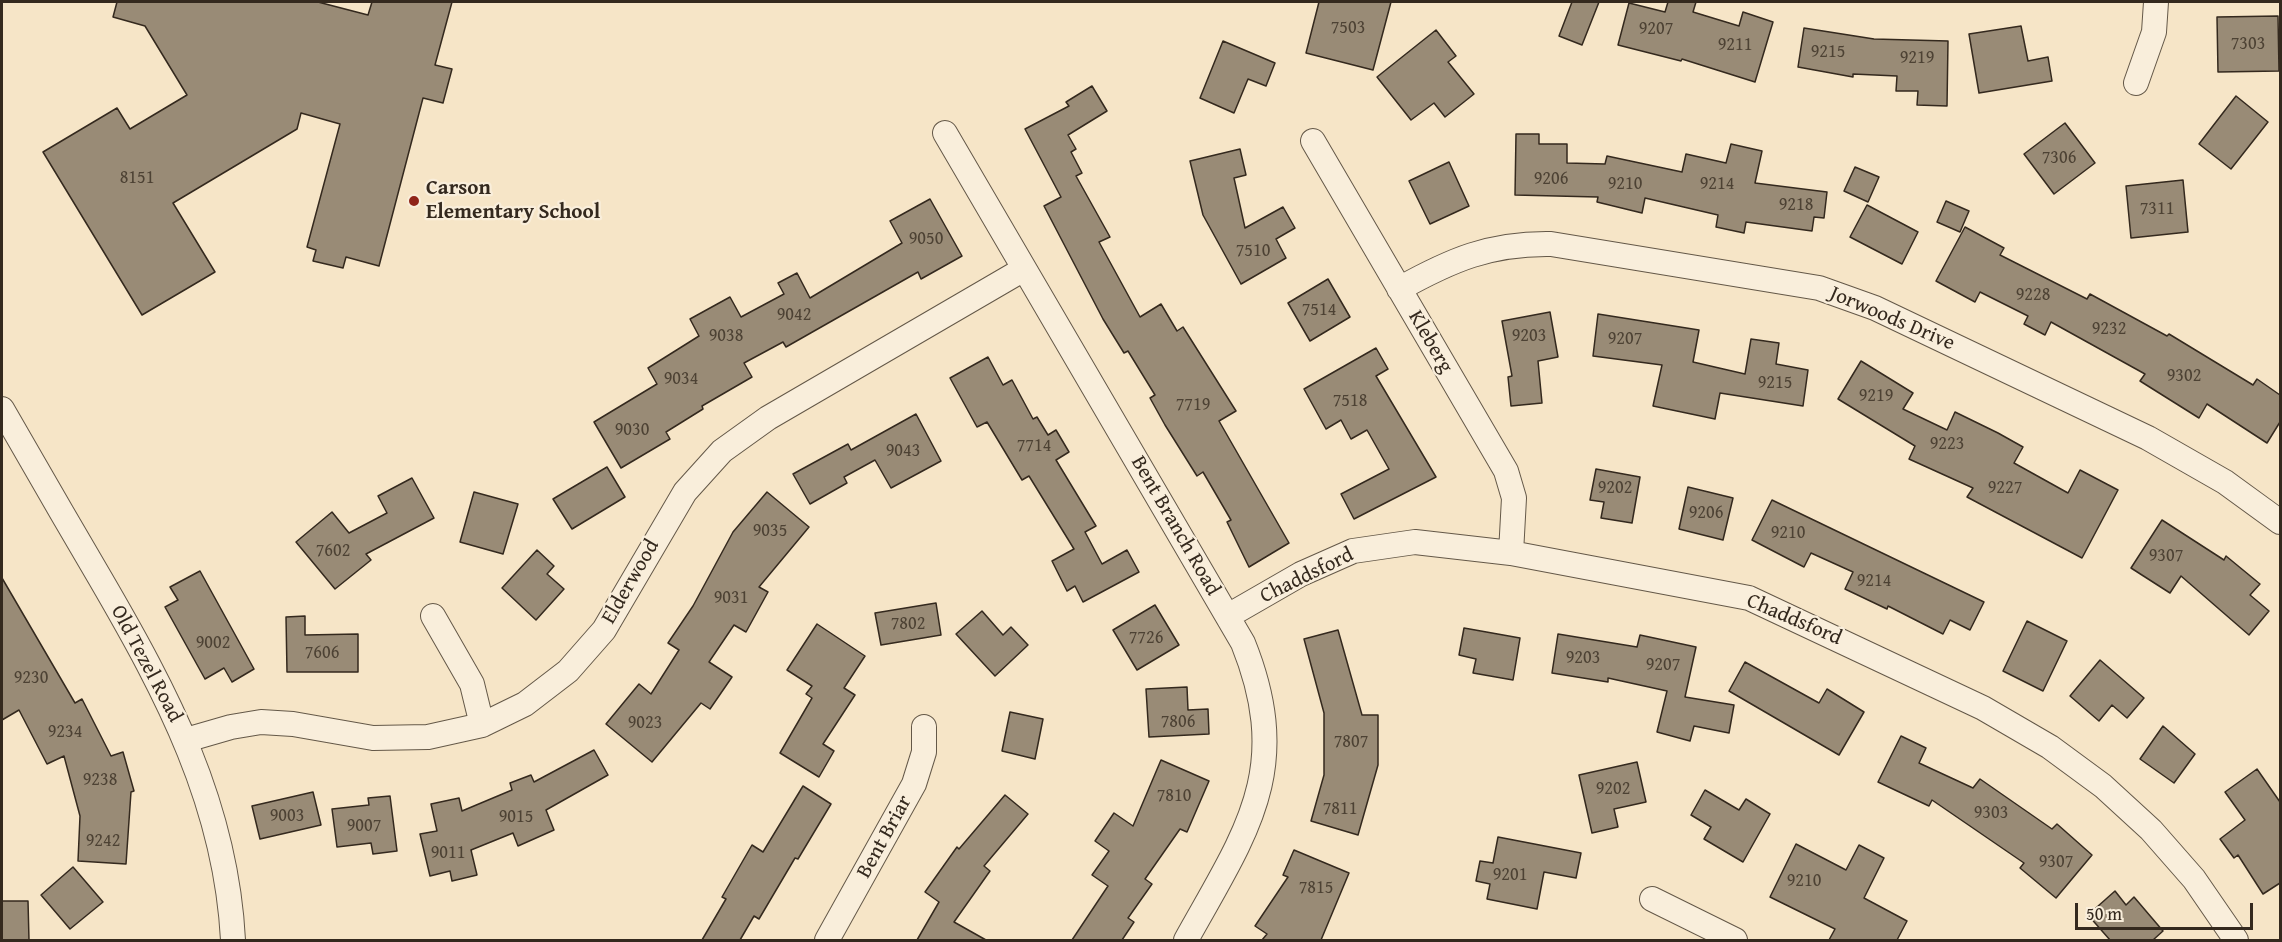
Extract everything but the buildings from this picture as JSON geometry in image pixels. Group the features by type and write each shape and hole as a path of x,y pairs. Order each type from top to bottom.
{"street":[{"path":"2136,83 2154,32 2156,2"},
{"name":"Bent Branch Road","path":"945,133 1244,643 1261,694 1265,716 1265,761 1256,806 1246,833 1186,940"},
{"name":"Kleberg","path":"1312,141 1506,471 1514,498 1511,554"},
{"name":"Jorwoods Drive","path":"1399,289 1458,258 1492,248 1527,243 1551,244 1819,288 1875,308 2148,438 2225,482 2280,522"},
{"name":"Elderwood","path":"186,740 231,727 261,722 293,724 373,738 400,739 446,734 482,725 525,704 547,688 587,651 604,630 685,492 722,451 768,418 1024,269"},
{"name":"Old Tezel Road","path":"2,409 141,648 186,740 202,783 220,849 233,940"},
{"name":"Chaddsford","path":"1228,616 1301,574 1353,551 1415,542 1511,554 1749,598 1983,708 2050,747 2103,786 2143,823 2194,879 2236,940"},
{"path":"433,616 472,684 482,725"},
{"name":"Bent Briar","path":"827,940 914,784 924,752 924,727"},
{"path":"1652,899 1735,940"}],"place":[{"name":"Carson Elementary School","path":"414,201"}]}
